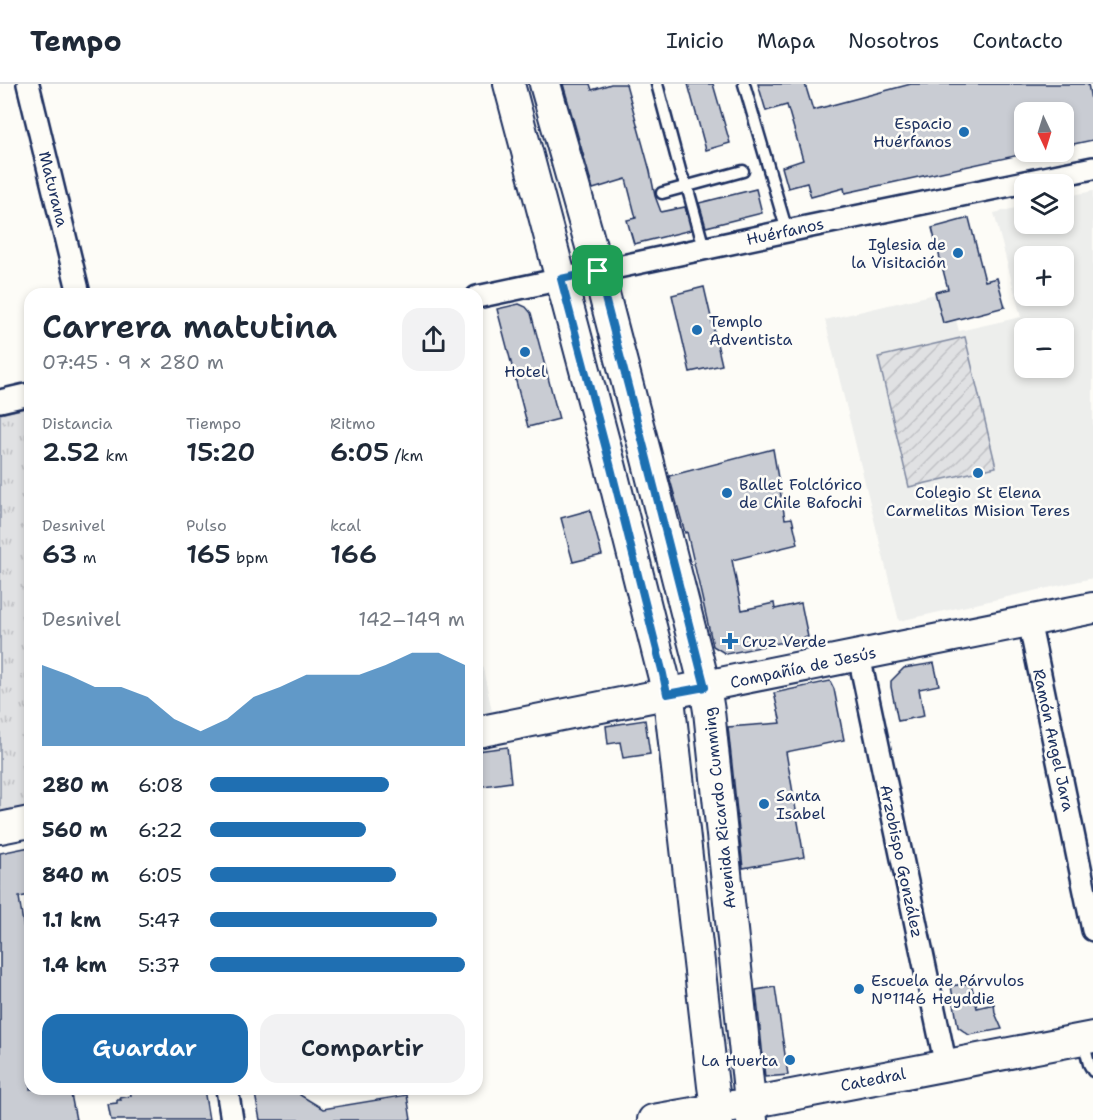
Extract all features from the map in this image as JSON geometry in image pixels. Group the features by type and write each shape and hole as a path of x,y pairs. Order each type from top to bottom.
{"main road":[{"path":"509,84 610,464 670,708 717,1115"},
{"name":"Avenida Ricardo Cumming","path":"545,84 598,271 705,687 751,1112"},
{"path":"610,464 646,455"},
{"name":"Compañía de Jesús","path":"483,731 1093,608"},
{"path":"0,828 24,823"},
{"name":"Catedral","path":"653,1120 751,1112 946,1066 1088,1038"}],"street":[{"name":"Maturana","path":"28,84 78,288"},
{"name":"Huérfanos","path":"483,296 1093,168"},
{"path":"0,401 24,395"},
{"name":"Ramón Angel Jara","path":"1029,621 1093,930"},
{"name":"Arzobispo González","path":"859,656 946,1066"},
{"path":"228,1095 232,1120"}],"lane":[{"path":"657,84 704,248"},
{"path":"744,84 787,231"},
{"path":"662,193 743,171"},
{"path":"1088,1038 1089,1064 1093,1071"}],"shaded area":[{"name":"Colegio St Elena Carmelitas Mision Teres","path":"1093,191 1093,578 899,621 825,320 948,291 959,331 1014,319 1014,378 1074,378 1074,318 1017,318 1021,317 1018,306 1074,306 1074,246 1014,246 1014,290 994,213 1014,208 1014,234 1074,234 1074,195"},
{"path":"483,669 492,711 483,713"}],"green space":[{"path":"965,337 996,467 909,487 878,357"},
{"path":"24,408 24,808 0,814 0,414"}],"building":[{"path":"563,84 590,84 592,90 611,84 626,84 661,212 685,207 691,230 634,244 627,220 636,218 626,179 593,189"},
{"path":"688,84 713,84 730,143 706,150"},
{"path":"758,84 805,84 813,110 911,84 1088,84 1093,110 1093,140 1074,144 1074,102 1014,102 1014,156 845,193 844,188 811,197 807,183 788,188 782,167 803,160 787,105 766,111"},
{"path":"756,189 762,213 706,227 699,203"},
{"name":"Iglesia de la Visitación","path":"969,218 985,281 997,278 1005,307 943,323 935,292 948,289 932,228"},
{"name":"Templo Adventista","path":"704,287 722,365 690,372 672,295"},
{"name":"Hotel","path":"519,304 531,313 559,419 528,427 497,309"},
{"path":"773,449 785,519 792,518 798,544 732,560 742,610 774,603 775,609 801,603 808,637 726,654 713,646 687,532 685,533 669,476"},
{"path":"590,510 602,555 573,562 561,518"},
{"path":"934,663 939,685 919,689 924,716 898,721 891,681 904,668"},
{"name":"Santa Isabel","path":"830,681 834,689 844,740 786,752 804,857 743,868 728,727 781,723 774,693"},
{"path":"645,720 650,754 623,758 620,742 608,744 606,726"},
{"path":"507,747 511,782 483,786 483,750"},
{"path":"24,848 24,896 19,897 24,929 24,1095 71,1095 76,1120 0,1120 0,853"},
{"path":"971,983 977,1008 994,1004 1002,1029 969,1035 958,1027 951,986"},
{"path":"775,987 788,1075 765,1077 756,990"},
{"path":"205,1095 209,1120 111,1120 108,1104 117,1103 117,1100 121,1100 120,1098"},
{"path":"255,1095 300,1095 323,1109 407,1095 411,1120 260,1120"}],"place":[{"name":"Espacio Huérfanos","path":"964,132"},
{"name":"Iglesia de la Visitación","path":"958,253"},
{"name":"Templo Adventista","path":"697,330"},
{"name":"Hotel","path":"525,352"},
{"name":"Colegio St Elena Carmelitas Mision Teres","path":"978,473"},
{"name":"Ballet Folclórico de Chile Bafochi","path":"727,493"},
{"name":"Cruz Verde","path":"730,641"},
{"name":"Santa Isabel","path":"764,804"},
{"name":"Escuela de Párvulos N°1146 Heyddie","path":"859,989"},
{"name":"La Huerta","path":"790,1060"}],"route":[{"path":"598,271 705,687 667,694 561,279 598,271"}]}
